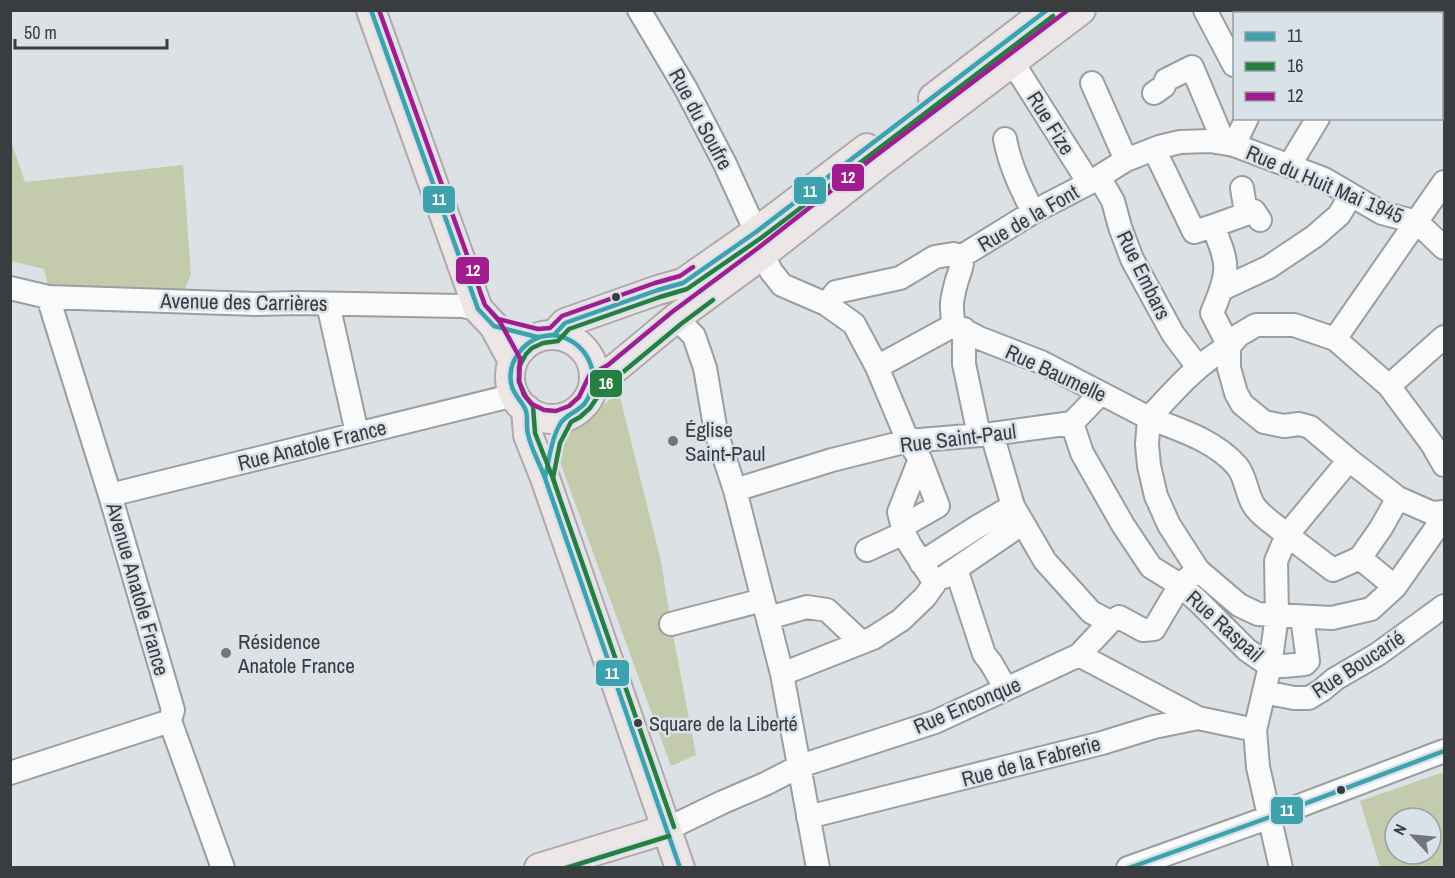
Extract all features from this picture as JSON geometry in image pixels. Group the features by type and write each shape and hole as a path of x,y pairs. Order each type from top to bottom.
{"main road":[{"path":"371,10 486,317 513,361"},
{"path":"680,867 528,435 520,402 511,384 510,372 513,361 527,343 546,336 565,323 683,283 760,243 879,163 1081,10"},
{"path":"594,382 612,371 676,318 760,243 1034,15"},
{"path":"647,295 676,318"},
{"path":"486,317 546,336 567,337 579,344 588,355 593,368 594,382 591,393 576,411 565,417 551,419 538,416 520,402"},
{"path":"545,478 553,441 565,417"},
{"path":"539,867 667,829"}],"street":[{"name":"Rue du Soufre","path":"639,10 686,89 725,164 771,271 782,285 825,304 854,324 877,367 938,506 904,530"},
{"path":"1205,10 1233,63"},
{"name":"Rue Fize","path":"1013,63 1094,180"},
{"path":"1154,93 1164,86 1166,80 1192,67 1229,144 1246,120"},
{"path":"1092,83 1126,160"},
{"path":"1289,166 1317,120"},
{"path":"1005,139 1009,158 1033,213"},
{"name":"Rue de la Font","path":"825,304 836,292 900,278 935,257 953,254 963,256 1126,160 1180,142 1210,141 1229,144"},
{"name":"Rue du Huit Mai 1945","path":"1229,144 1324,179 1382,213 1417,222"},
{"path":"1154,149 1194,232 1253,216 1242,188"},
{"name":"Rue Embars","path":"1094,180 1113,201 1132,259 1173,334 1198,367"},
{"path":"1335,339 1444,182"},
{"path":"1222,289 1269,267 1315,236 1339,215 1351,195"},
{"path":"1417,222 1444,248"},
{"path":"1213,226 1223,253 1226,270 1222,289 1212,313 1229,346 1229,368 1236,393 1242,404 1264,422 1284,426 1299,424 1310,427 1398,498 1432,513 1444,512"},
{"path":"963,256 951,310 959,327 964,364 986,435 1018,514 1045,561 1091,612 1143,630 1154,629 1180,585 1198,570"},
{"name":"Avenue des Carrières","path":"10,288 48,297 256,304 462,306 486,317"},
{"name":"Avenue Anatole France","path":"48,297 110,495 173,710 170,722 223,867"},
{"path":"328,303 357,433"},
{"path":"676,318 694,336 705,368 716,432 735,490 782,674 818,867"},
{"path":"1444,465 1438,442 1389,386 1335,339 1294,325 1256,325 1239,335 1229,346 1186,377 1149,418 1147,444 1149,466 1156,496 1169,525 1198,570 1239,604 1258,614 1332,618 1371,609 1395,587 1444,517"},
{"path":"877,367 959,327"},
{"name":"Rue Baumelle","path":"959,327 979,338 1041,362 1149,418 1212,445 1237,466 1245,480 1248,495 1254,507 1287,535 1333,570 1360,558"},
{"path":"1389,386 1444,337"},
{"path":"1072,423 1101,393"},
{"name":"Rue Anatole France","path":"110,495 357,433 520,402"},
{"name":"Rue Saint-Paul","path":"735,490 832,460 914,450 986,435 1072,423"},
{"name":"Rue Raspail","path":"1072,423 1082,453 1123,525 1151,567 1180,585 1247,651 1270,666"},
{"path":"914,450 899,512 910,545 935,583"},
{"path":"1281,867 1258,767 1255,730 1270,666 1277,615 1276,561 1287,535 1349,460"},
{"path":"1395,587 1360,558 1398,498"},
{"path":"921,562 977,527 1018,514"},
{"path":"782,674 852,648 901,620 925,597 935,583 957,569 1018,514"},
{"path":"867,550 904,530"},
{"path":"957,569 984,654 1006,689"},
{"name":"Rue Boucarié","path":"1264,692 1294,698 1309,698 1335,679 1378,654 1444,606"},
{"path":"671,624 765,609 807,607 827,610 861,642"},
{"path":"1270,666 1305,664 1308,661 1302,617"},
{"name":"Rue Enconque","path":"667,829 800,766 935,722 1079,655 1114,620"},
{"path":"1079,655 1198,718"},
{"name":"Rue de la Fabrerie","path":"808,818 1102,743 1154,727 1198,718 1255,730"},
{"path":"10,773 170,722"},
{"path":"1141,865 1444,751"}],"green space":[{"path":"10,138 25,182 183,165 191,275 184,291 49,289 44,269 11,261"},
{"name":"Square de la Liberté","path":"619,393 661,561 696,755 671,766 560,462 562,443 572,428"},
{"path":"1444,772 1444,867 1380,867 1360,801"}],"transit line":[{"name":"11","path":"371,10 478,309 494,326 537,337 554,335"},
{"name":"12","path":"379,10 485,305 500,322 520,358 519,381 524,395 532,404 544,410 556,411 569,406 579,397 589,376 608,365 672,312 1068,10"},
{"name":"11","path":"554,335 565,323 683,283 756,232 1047,10"},
{"name":"16","path":"674,827 535,433 533,406 519,382 519,367 532,348 543,343 558,341 569,329 687,289 761,238 1053,16"},
{"name":"12","path":"480,292 485,305 498,319 538,329 550,328 562,316 680,276 693,267"},
{"name":"16","path":"560,499 553,478 560,443 571,422 590,408 598,396 600,387 617,377 713,300"},
{"name":"11","path":"551,335 563,337 582,350 592,369 593,380 591,392 585,403 569,415 557,430 545,478 529,440 526,411 512,387 511,369 514,360 525,346 533,340 551,335"},
{"name":"11","path":"545,478 680,868"},
{"name":"11","path":"1129,868 1444,751"},
{"name":"16","path":"566,868 669,836"}],"place":[{"name":"Église Saint-Paul","path":"673,441"},
{"name":"Résidence Anatole France","path":"226,653"},
{"name":"Square de la Liberté","path":"638,723"}]}
